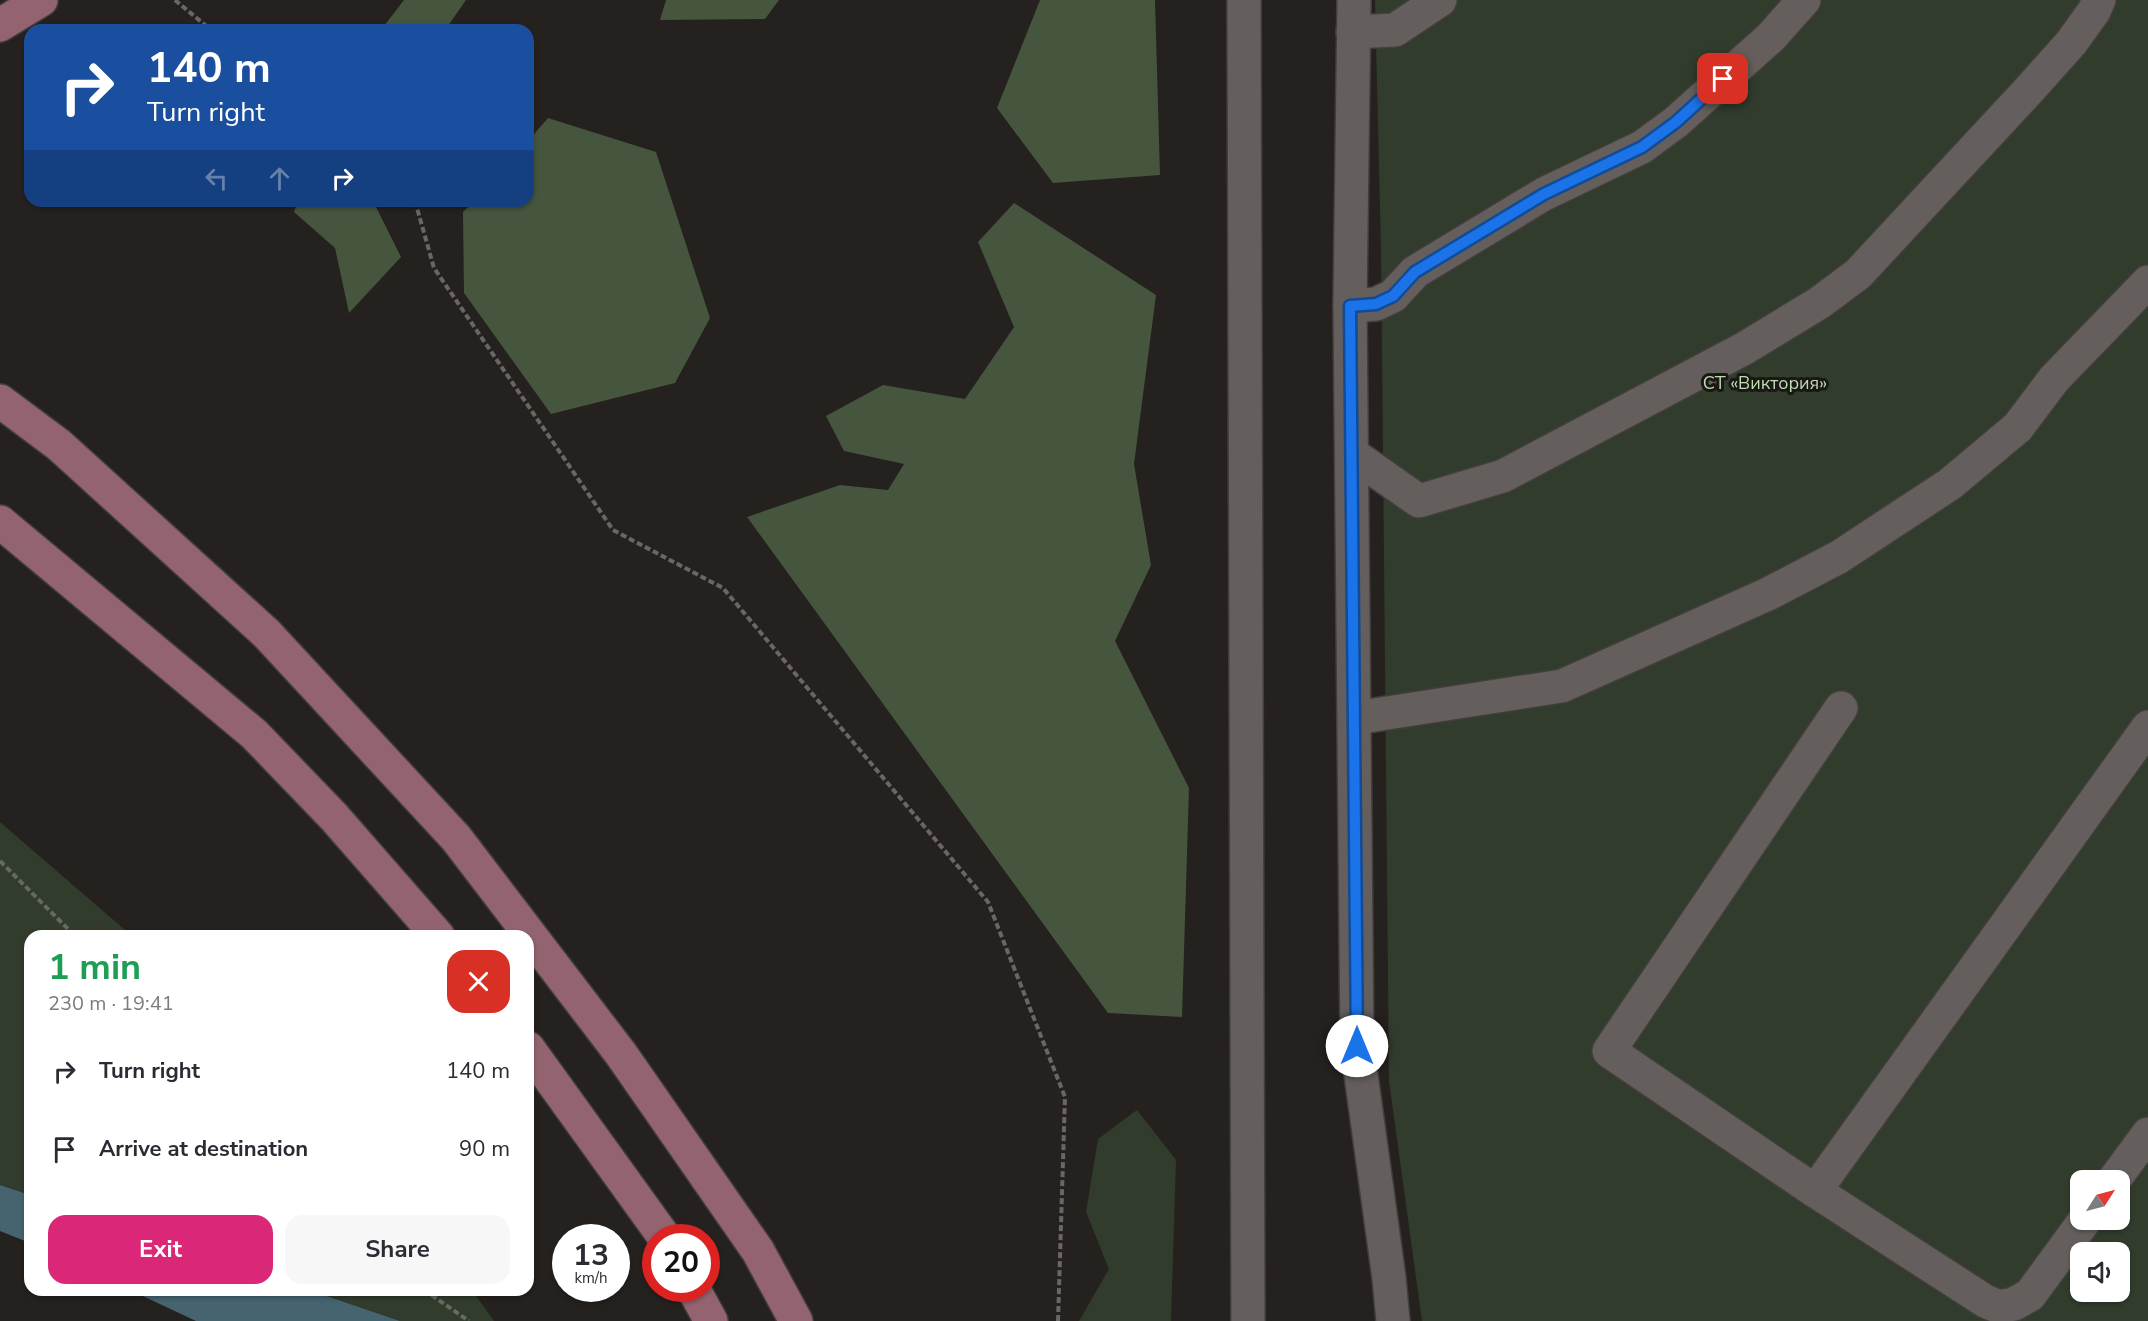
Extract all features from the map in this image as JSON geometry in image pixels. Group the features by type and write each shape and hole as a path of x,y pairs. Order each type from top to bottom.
{"main road":[{"path":"0,26 41,0"},
{"path":"0,401 59,445 266,633 456,838 526,930"},
{"path":"0,522 254,734 334,817 433,930"},
{"path":"534,940 621,1054 758,1251 796,1321"},
{"path":"534,1056 656,1224"},
{"path":"701,1302 711,1321"}],"street":[{"path":"1244,0 1248,1321"},
{"path":"1354,0 1350,306 1357,1046 1393,1321"},
{"path":"1353,32 1395,30 1440,0"},
{"path":"1350,306 1376,304 1393,296 1415,272 1544,194 1642,147 1676,122 1771,37 1804,0"},
{"path":"1352,454 1419,501 1503,476 1745,348 1819,303 1858,274 2071,43 2094,11 2099,0"},
{"path":"1354,718 1562,686 1768,594 1839,557 1950,484 2018,427 2054,379 2148,282"},
{"path":"1841,708 1609,1051 1815,1191 1985,1301 1999,1307 2014,1304 2030,1295 2078,1230"},
{"path":"1815,1191 2148,727"},
{"path":"2121,1170 2148,1134"}],"path":[{"path":"175,0 204,24"},
{"path":"417,207 434,268 613,531 723,588 988,902 1065,1097 1058,1321"},
{"path":"0,861 69,930"},
{"path":"433,1296 469,1321"}],"green space":[{"path":"404,0 466,0 449,24 386,24"},
{"path":"666,0 779,0 765,19 660,20"},
{"path":"1040,0 1155,0 1160,175 1053,183 997,108"},
{"name":"СТ «Виктория»","path":"1375,0 2148,0 2148,1321 1422,1321 1389,1081 1381,248"},
{"path":"548,118 656,152 710,318 675,383 551,414 464,293 463,212 468,207 534,207 534,134"},
{"path":"1014,203 1156,295 1134,464 1151,565 1115,641 1189,788 1182,1017 1108,1013 747,517 840,485 888,490 904,464 844,451 826,416 883,385 965,399 1014,327 978,242"},
{"path":"296,207 376,207 401,257 349,313 335,248 294,212"},
{"path":"0,822 125,930 24,930 24,1193 0,1185"},
{"path":"1137,1110 1176,1160 1171,1321 1079,1321 1109,1269 1086,1212 1098,1139"},
{"path":"327,1296 476,1296 494,1321 400,1321"}],"water":[{"path":"0,1185 24,1193 24,1241 0,1231"},
{"path":"143,1296 327,1296 400,1321 196,1321"}],"route":[{"path":"1357,1046 1350,306 1376,304 1393,296 1415,272 1544,194 1642,147 1676,122 1723,79"}]}
